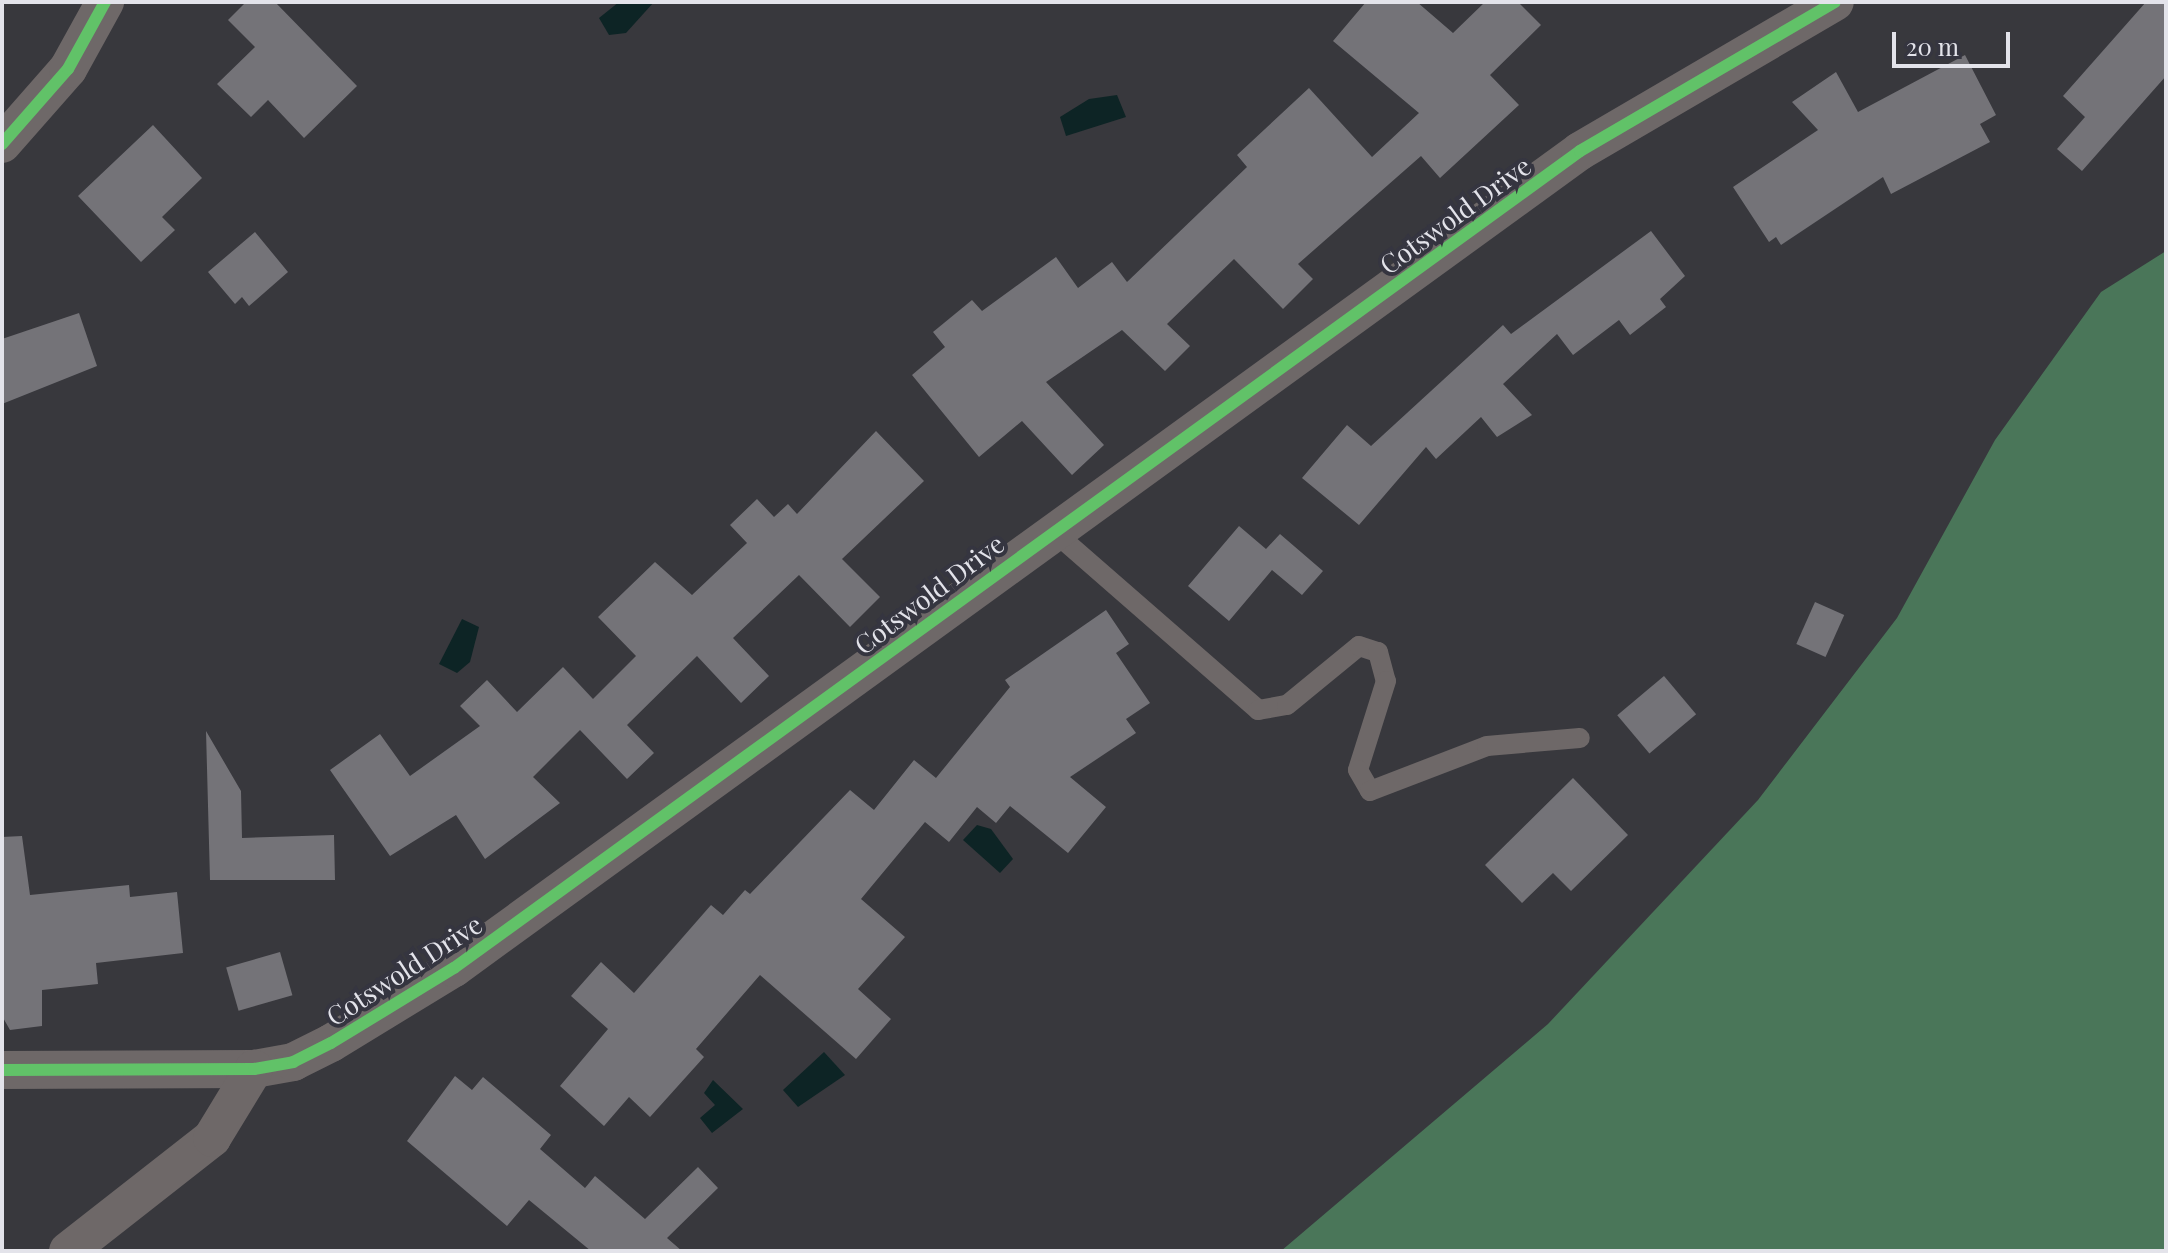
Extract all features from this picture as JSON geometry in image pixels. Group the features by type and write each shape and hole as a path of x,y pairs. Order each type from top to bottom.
{"street":[{"path":"2,144 68,69 105,2"},
{"name":"Cotswold Drive","path":"2,1070 254,1069 293,1062 331,1043 454,968 1052,530 1580,151 1835,2"},
{"path":"68,1251 212,1138 254,1069"}],"lane":[{"path":"1052,530 1258,710 1287,705 1359,646 1378,652 1386,681 1358,770 1370,791 1487,746 1580,738"}],"green space":[{"path":"2166,251 2166,1251 1281,1251 1548,1024 1758,800 1897,618 1995,440 2101,292"}],"shaded area":[{"path":"619,2 654,2 626,33 609,35 599,18"},
{"path":"1117,95 1126,117 1066,136 1060,117 1089,99"},
{"path":"462,619 479,627 470,662 457,673 439,664"},
{"path":"977,825 991,829 1013,859 1000,873 963,840"},
{"path":"824,1052 845,1075 798,1107 783,1090"},
{"path":"713,1080 743,1109 712,1133 700,1118 715,1105 704,1093"}],"building":[{"path":"246,2 275,2 357,86 304,138 268,100 251,117 217,84 255,47 228,20"},
{"path":"1366,2 1417,2 1453,33 1485,2 1518,2 1541,25 1490,75 1519,105 1440,178 1421,156 1298,264 1313,279 1283,309 1234,259 1167,324 1190,346 1165,371 1122,330 1046,382 1104,445 1072,475 1022,421 979,457 912,375 945,347 933,332 972,300 982,311 1056,257 1078,288 1112,262 1127,282 1247,167 1237,155 1309,88 1372,157 1419,113 1333,41"},
{"path":"2146,2 2166,2 2166,76 2082,171 2057,149 2085,117 2063,96"},
{"path":"1965,55 1996,115 1980,124 1990,142 1891,194 1883,177 1781,245 1776,237 1769,242 1733,187 1818,130 1792,102 1836,72 1858,112"},
{"path":"153,125 202,178 162,217 175,230 141,262 78,196"},
{"path":"1651,231 1685,276 1660,299 1666,307 1630,335 1619,320 1573,355 1557,334 1503,384 1532,415 1497,437 1481,417 1436,459 1426,447 1359,525 1302,478 1347,425 1371,446 1503,325 1511,334"},
{"path":"255,232 288,272 249,306 242,297 235,304 208,272"},
{"path":"79,313 97,366 2,404 2,339"},
{"path":"876,431 924,481 842,559 880,597 850,627 799,575 733,638 769,676 741,703 697,656 627,725 654,753 627,779 580,730 533,777 560,803 485,859 456,815 390,856 330,770 380,734 410,776 480,726 460,706 487,680 517,712 563,667 593,699 636,656 598,617 655,562 692,595 747,543 730,525 757,499 774,517 788,504 797,514"},
{"path":"1239,526 1266,549 1280,534 1323,571 1302,595 1272,570 1229,621 1188,586"},
{"path":"1815,602 1844,615 1826,657 1796,644"},
{"path":"1106,610 1129,644 1116,653 1150,703 1126,719 1136,733 1070,777 1106,807 1068,853 1010,806 996,823 977,807 949,842 925,822 861,899 905,937 858,989 891,1019 856,1059 760,975 696,1049 704,1057 650,1117 629,1097 604,1126 560,1086 608,1029 571,996 601,962 634,993 711,905 723,915 745,890 750,894 850,790 874,810 914,760 936,778 1010,687 1005,680"},
{"path":"1664,676 1696,714 1649,754 1617,715"},
{"path":"206,731 241,791 242,838 334,835 335,880 210,880"},
{"path":"1573,778 1628,835 1571,891 1553,873 1522,903 1485,865"},
{"path":"22,836 30,895 129,885 130,897 177,892 183,953 96,963 98,984 42,990 42,1026 10,1030 2,1016 2,837"},
{"path":"280,952 292,995 239,1011 226,967"},
{"path":"455,1076 472,1090 483,1077 551,1135 540,1149 585,1188 595,1176 645,1219 698,1167 718,1188 667,1238 682,1251 591,1251 529,1200 507,1226 407,1141"}],"cycle path":[{"path":"2,144 68,69 105,2"},
{"path":"2,1070 254,1069 293,1062 331,1043 454,968 1580,151 1835,2"}]}
